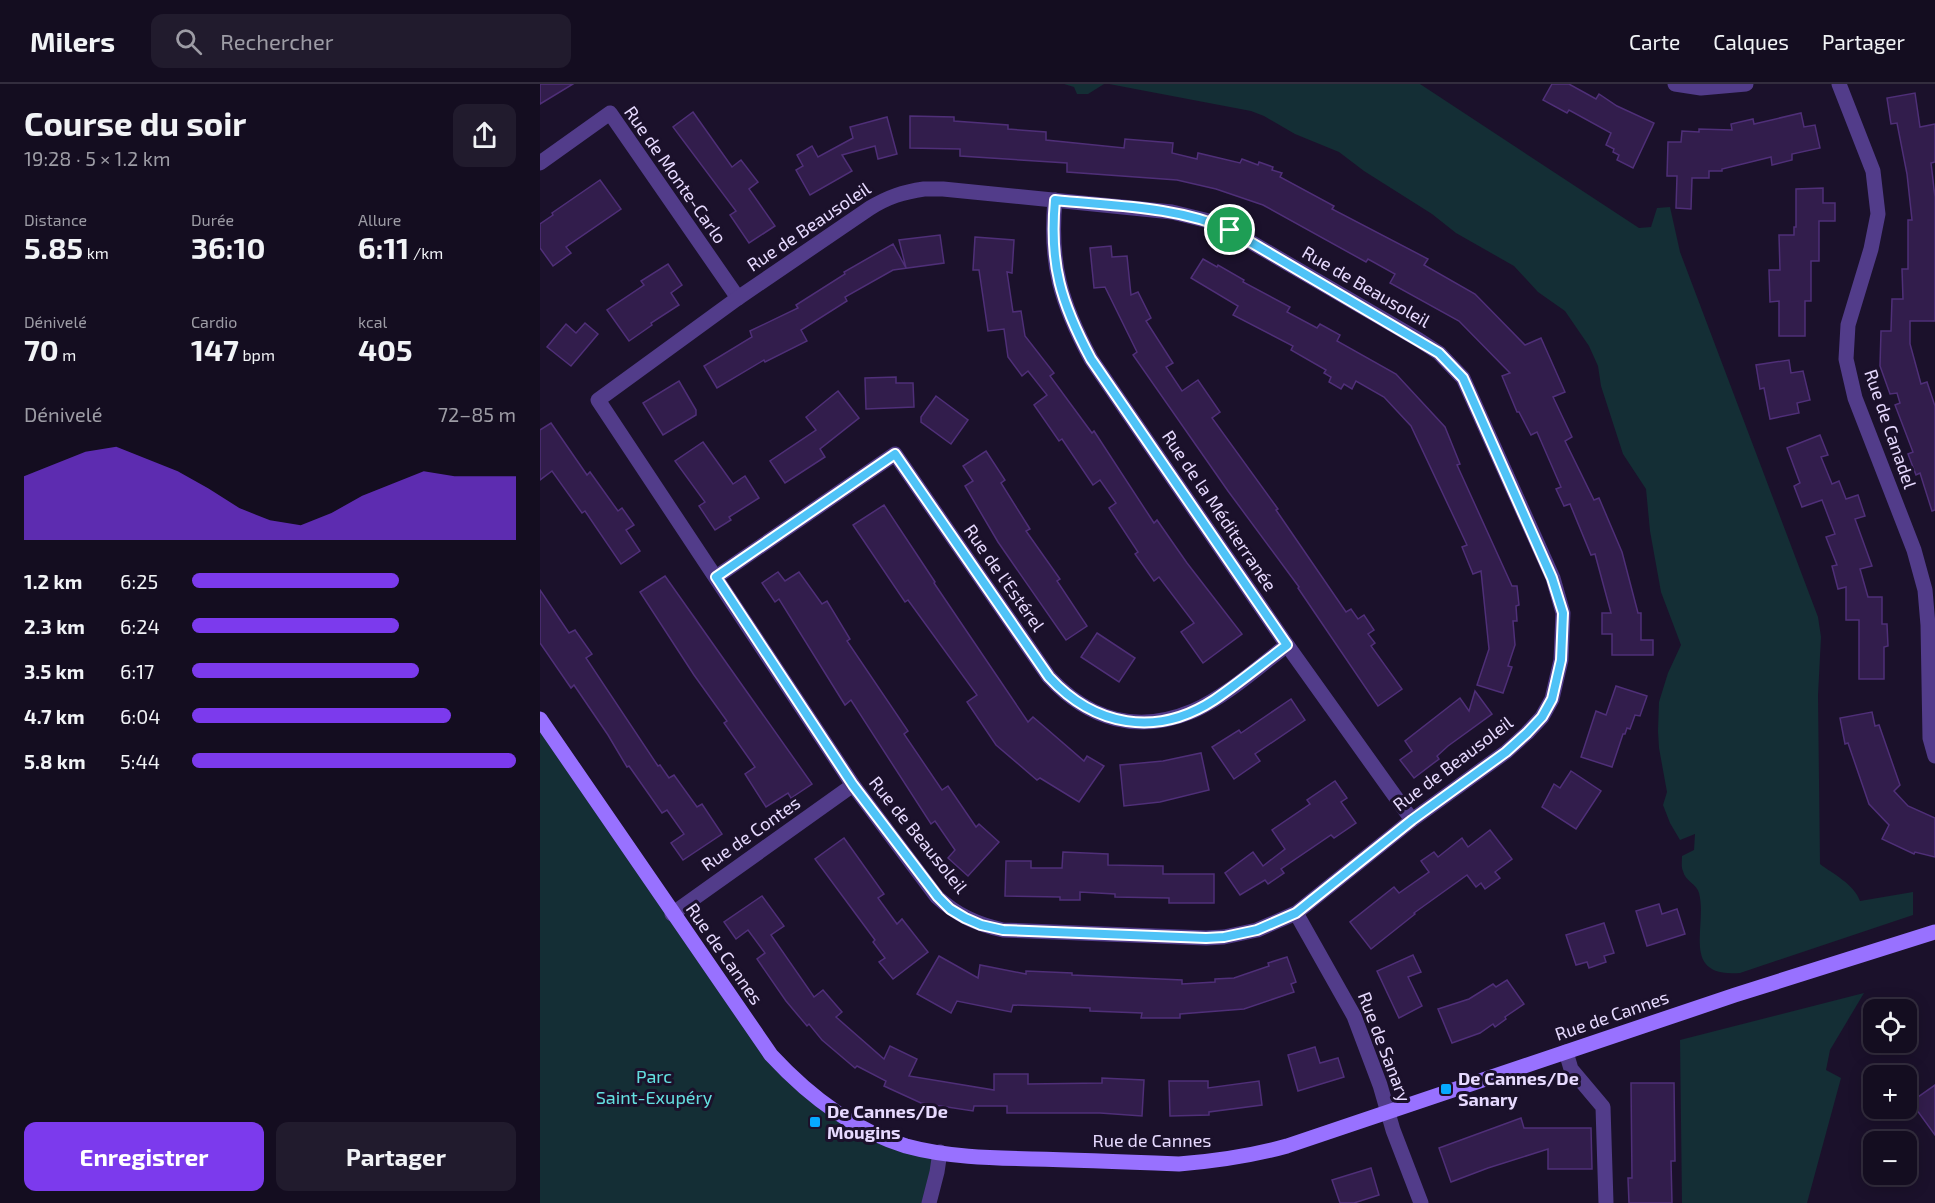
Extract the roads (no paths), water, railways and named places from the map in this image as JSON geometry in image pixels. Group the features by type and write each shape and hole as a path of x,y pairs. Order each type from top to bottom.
{"street":[{"path":"1675,84 1717,88 1746,84"},
{"name":"Rue de Canadel","path":"1839,84 1873,171 1877,206 1876,231 1848,325 1846,359 1855,398 1914,550 1925,590 1928,625 1930,738 1935,756"},
{"name":"Rue de Monte-Carlo","path":"540,163 610,112 738,298"},
{"name":"Rue de Beausoleil","path":"943,189 1172,212 1222,226 1419,340 1439,353 1463,378 1552,578 1563,613 1561,660 1552,699 1542,717 1506,752 1412,820 1296,913 1257,930 1224,937 1206,938 1022,932 981,925 950,909 938,897 853,785 598,400 738,298 870,208 903,192 943,189"},
{"name":"Rue de la Méditerranée","path":"1055,200 1052,231 1056,271 1078,335 1091,359 1287,645 1412,820"},
{"name":"Rue de l'Estérel","path":"716,577 895,454 1049,677 1075,702 1093,712 1112,719 1151,722 1194,711 1213,700 1287,645"},
{"name":"Rue de Cannes","path":"540,719 771,1055 804,1088 844,1117 883,1138 907,1146 940,1152 980,1157 1179,1164 1254,1155 1287,1146 1742,993 1935,932"},
{"name":"Rue de Contes","path":"672,914 853,785"},
{"name":"Rue de Sanary","path":"1296,913 1354,1016 1421,1203"},
{"path":"1566,1052 1571,1069 1603,1107 1606,1203"},
{"path":"929,1203 940,1152"}],"place":[{"name":"De Cannes/De Sanary","path":"1446,1089"},
{"name":"De Cannes/De Mougins","path":"815,1122"}],"park label":[{"name":"Parc Saint-Exupéry","path":"654,1087"}]}
